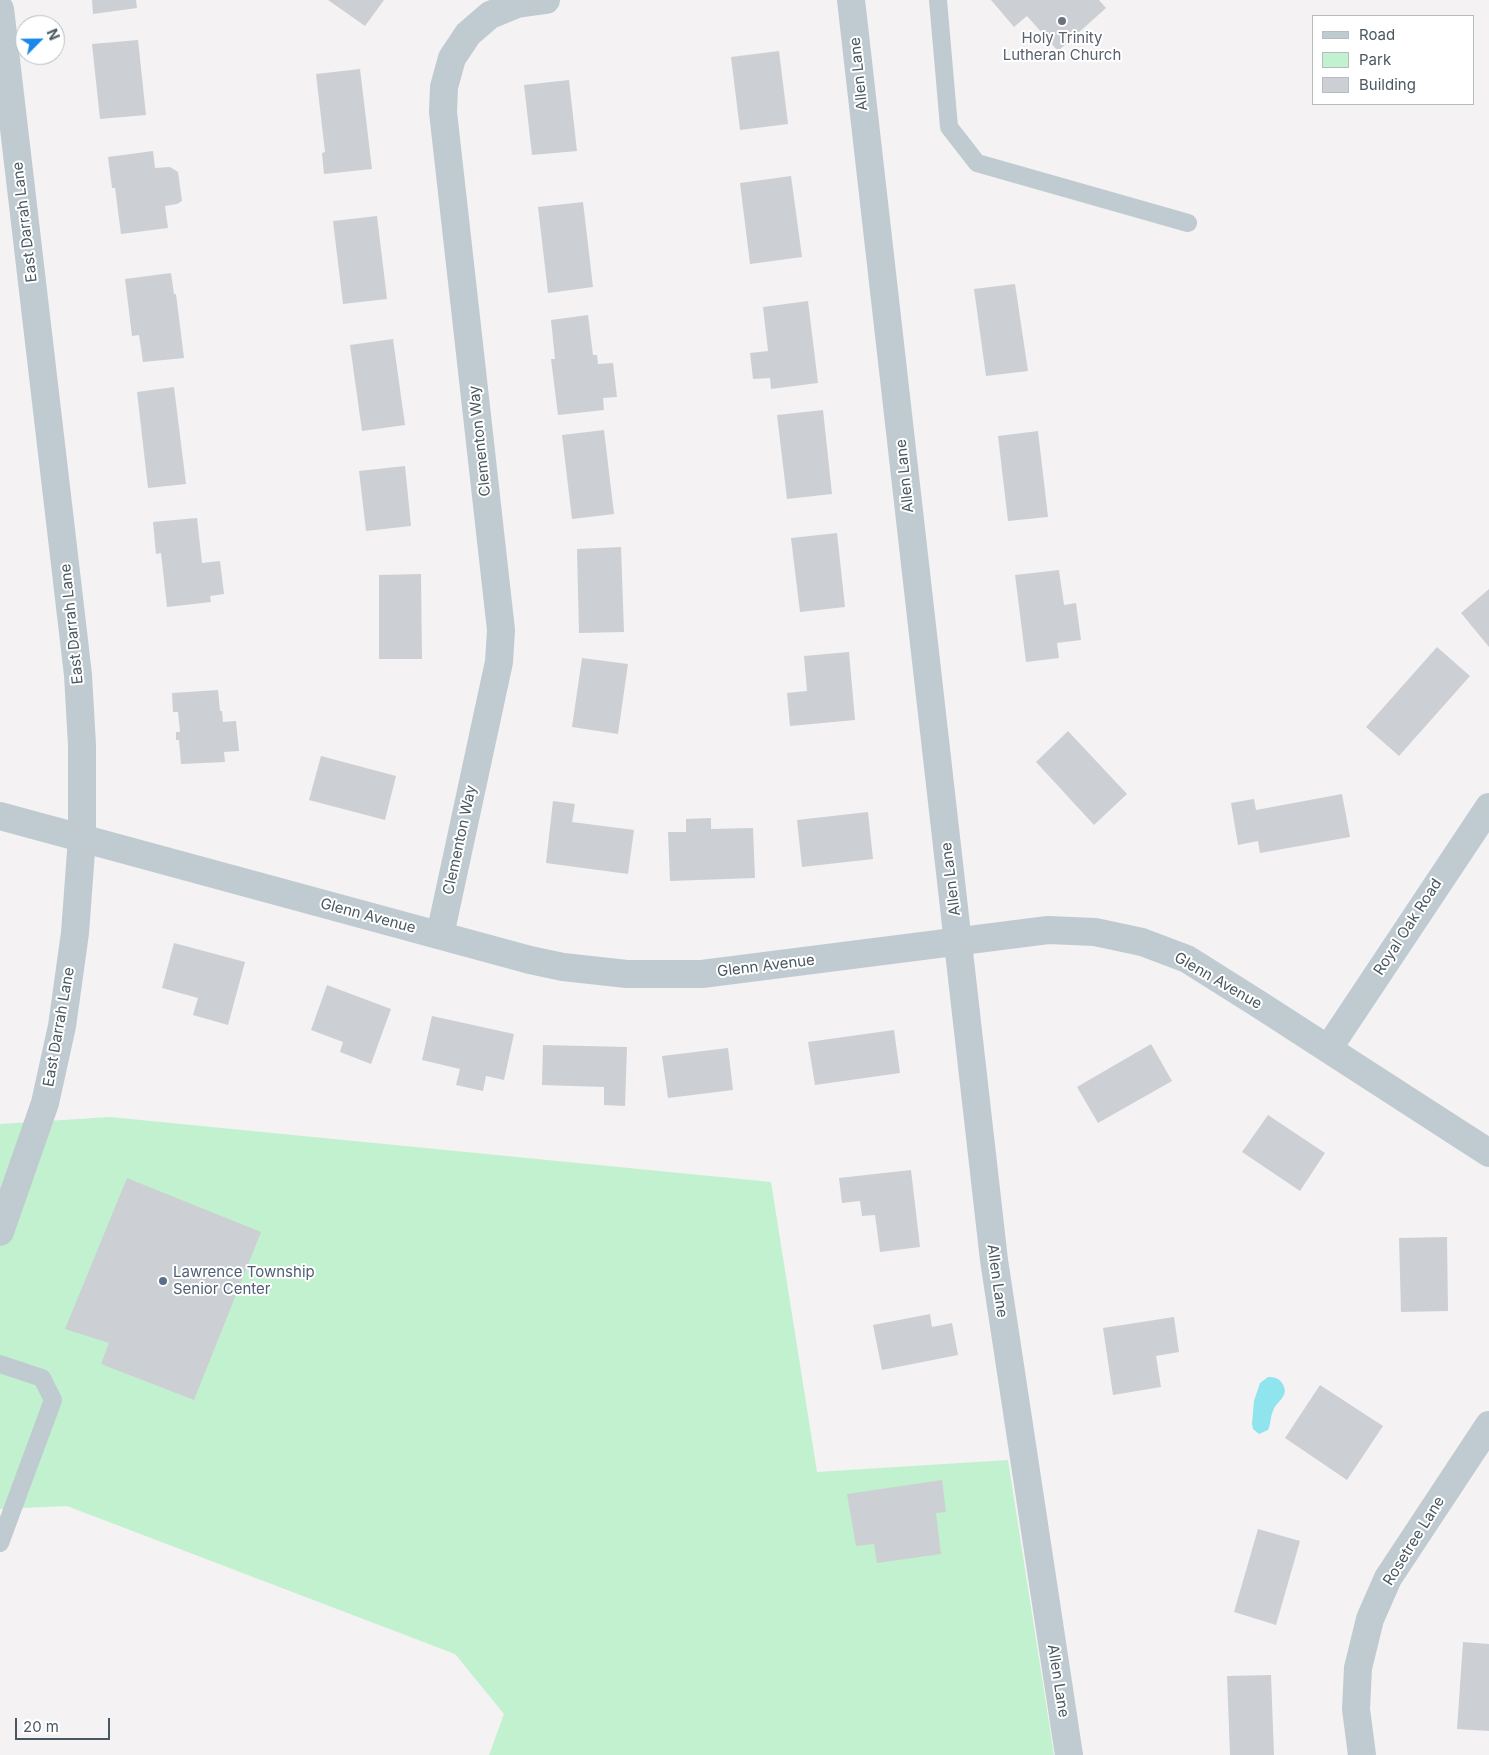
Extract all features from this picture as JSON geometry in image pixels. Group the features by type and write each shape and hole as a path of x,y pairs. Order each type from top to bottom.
{"street":[{"name":"Clementon Way","path":"440,936 499,662 502,630 443,112 444,87 452,58 468,34 490,16 517,4 546,0"},
{"name":"Allen Lane","path":"851,0 994,1260 1069,1755"},
{"name":"East Darrah Lane","path":"0,9 78,675 82,745 82,838 75,933 60,1033 45,1102 0,1232"},
{"name":"Royal Oak Road","path":"1328,1049 1489,807"},
{"name":"Glenn Avenue","path":"0,816 440,936 555,965 627,974 702,974 1048,930 1095,932 1142,942 1186,959 1489,1153"},
{"name":"Rosetree Lane","path":"1362,1755 1356,1709 1358,1668 1370,1619 1388,1578 1489,1425"}],"lane":[{"path":"938,0 949,127 976,163 1188,223"},
{"path":"0,1364 42,1378 53,1400 0,1543"}],"green space":[{"path":"110,1117 771,1182 817,1472 1008,1460 1054,1755 489,1755 504,1714 455,1654 67,1506 0,1509 0,1124"}],"water":[{"path":"1268,1377 1279,1380 1285,1391 1273,1411 1268,1430 1259,1434 1253,1429 1252,1424 1254,1401 1260,1383"}],"building":[{"path":"92,0 136,0 137,8 93,14"},
{"path":"328,0 384,0 365,26"},
{"name":"Holy Trinity Lutheran Church","path":"991,0 1099,0 1106,8 1058,51 1027,16 1014,27"},
{"path":"138,40 146,115 100,119 92,44"},
{"path":"779,51 788,124 740,130 731,57"},
{"path":"360,69 372,169 324,174 322,153 325,152 316,74"},
{"path":"569,80 577,151 532,155 524,85"},
{"path":"153,151 155,168 170,167 178,172 182,201 165,206 168,228 121,234 115,188 112,188 108,157"},
{"path":"791,176 802,257 750,264 740,183"},
{"path":"583,202 593,287 548,293 538,207"},
{"path":"377,216 387,299 343,304 333,221"},
{"path":"171,273 174,294 176,294 184,358 143,362 139,335 132,336 125,279"},
{"path":"1015,284 1028,371 986,376 974,289"},
{"path":"808,301 818,383 771,389 770,378 753,379 750,353 768,351 763,307"},
{"path":"588,315 593,355 597,355 598,364 613,363 617,397 603,398 604,410 558,415 551,359 555,359 551,320"},
{"path":"393,339 405,425 362,431 350,345"},
{"path":"174,387 186,484 148,488 137,392"},
{"path":"823,410 832,494 787,499 777,415"},
{"path":"604,430 614,514 572,519 562,435"},
{"path":"1038,431 1048,517 1008,521 998,436"},
{"path":"405,466 411,526 366,531 359,471"},
{"path":"197,518 202,563 220,561 224,594 210,596 211,602 167,607 161,553 156,554 153,522"},
{"path":"837,533 845,607 800,612 791,538"},
{"path":"621,547 624,632 579,633 577,549"},
{"path":"1059,570 1064,605 1076,603 1081,640 1057,643 1059,658 1026,662 1015,575"},
{"path":"421,574 422,659 379,659 379,575"},
{"path":"1489,589 1489,647 1461,613"},
{"path":"1437,647 1470,676 1399,756 1366,727"},
{"path":"849,652 855,720 790,726 787,693 807,691 804,656"},
{"path":"582,658 628,664 618,734 572,727"},
{"path":"218,690 223,722 236,721 239,751 224,752 225,762 181,764 179,740 176,740 176,732 180,732 178,712 173,712 172,693"},
{"path":"1068,731 1127,794 1094,825 1036,762"},
{"path":"321,756 396,776 385,820 309,800"},
{"path":"1342,794 1350,837 1260,853 1258,841 1238,845 1231,803 1254,799 1256,810"},
{"path":"553,801 575,804 572,822 634,830 628,874 546,863"},
{"path":"868,812 873,859 802,867 797,820"},
{"path":"711,818 711,829 753,828 755,878 670,881 668,832 686,832 686,819"},
{"path":"174,943 245,962 228,1025 193,1015 198,998 162,988"},
{"path":"327,985 391,1009 371,1064 340,1052 343,1042 311,1030"},
{"path":"432,1016 514,1034 504,1080 486,1076 483,1091 456,1085 460,1069 422,1060"},
{"path":"894,1030 900,1073 815,1085 808,1042"},
{"path":"1151,1044 1172,1081 1098,1123 1077,1087"},
{"path":"543,1045 627,1047 625,1106 604,1105 604,1087 542,1085"},
{"path":"728,1048 733,1090 668,1098 662,1056"},
{"path":"1268,1115 1325,1153 1300,1191 1242,1152"},
{"path":"911,1170 920,1247 880,1252 875,1215 862,1216 860,1201 842,1203 839,1178"},
{"name":"Lawrence Township Senior Center","path":"127,1178 261,1232 194,1400 101,1364 109,1343 65,1329"},
{"path":"1447,1237 1448,1311 1401,1312 1399,1238"},
{"path":"930,1314 932,1327 952,1323 958,1355 882,1370 873,1325"},
{"path":"1174,1317 1179,1352 1156,1356 1161,1387 1113,1395 1103,1328"},
{"path":"1320,1385 1383,1426 1347,1480 1285,1438"},
{"path":"942,1480 946,1512 936,1513 941,1554 877,1563 874,1544 856,1546 847,1494"},
{"path":"1258,1529 1300,1541 1276,1625 1234,1612"},
{"path":"1463,1642 1489,1644 1489,1731 1457,1729"},
{"path":"1271,1675 1274,1755 1230,1755 1227,1676"}],"place":[{"name":"Holy Trinity Lutheran Church","path":"1062,21"},
{"name":"Lawrence Township Senior Center","path":"163,1281"}]}
